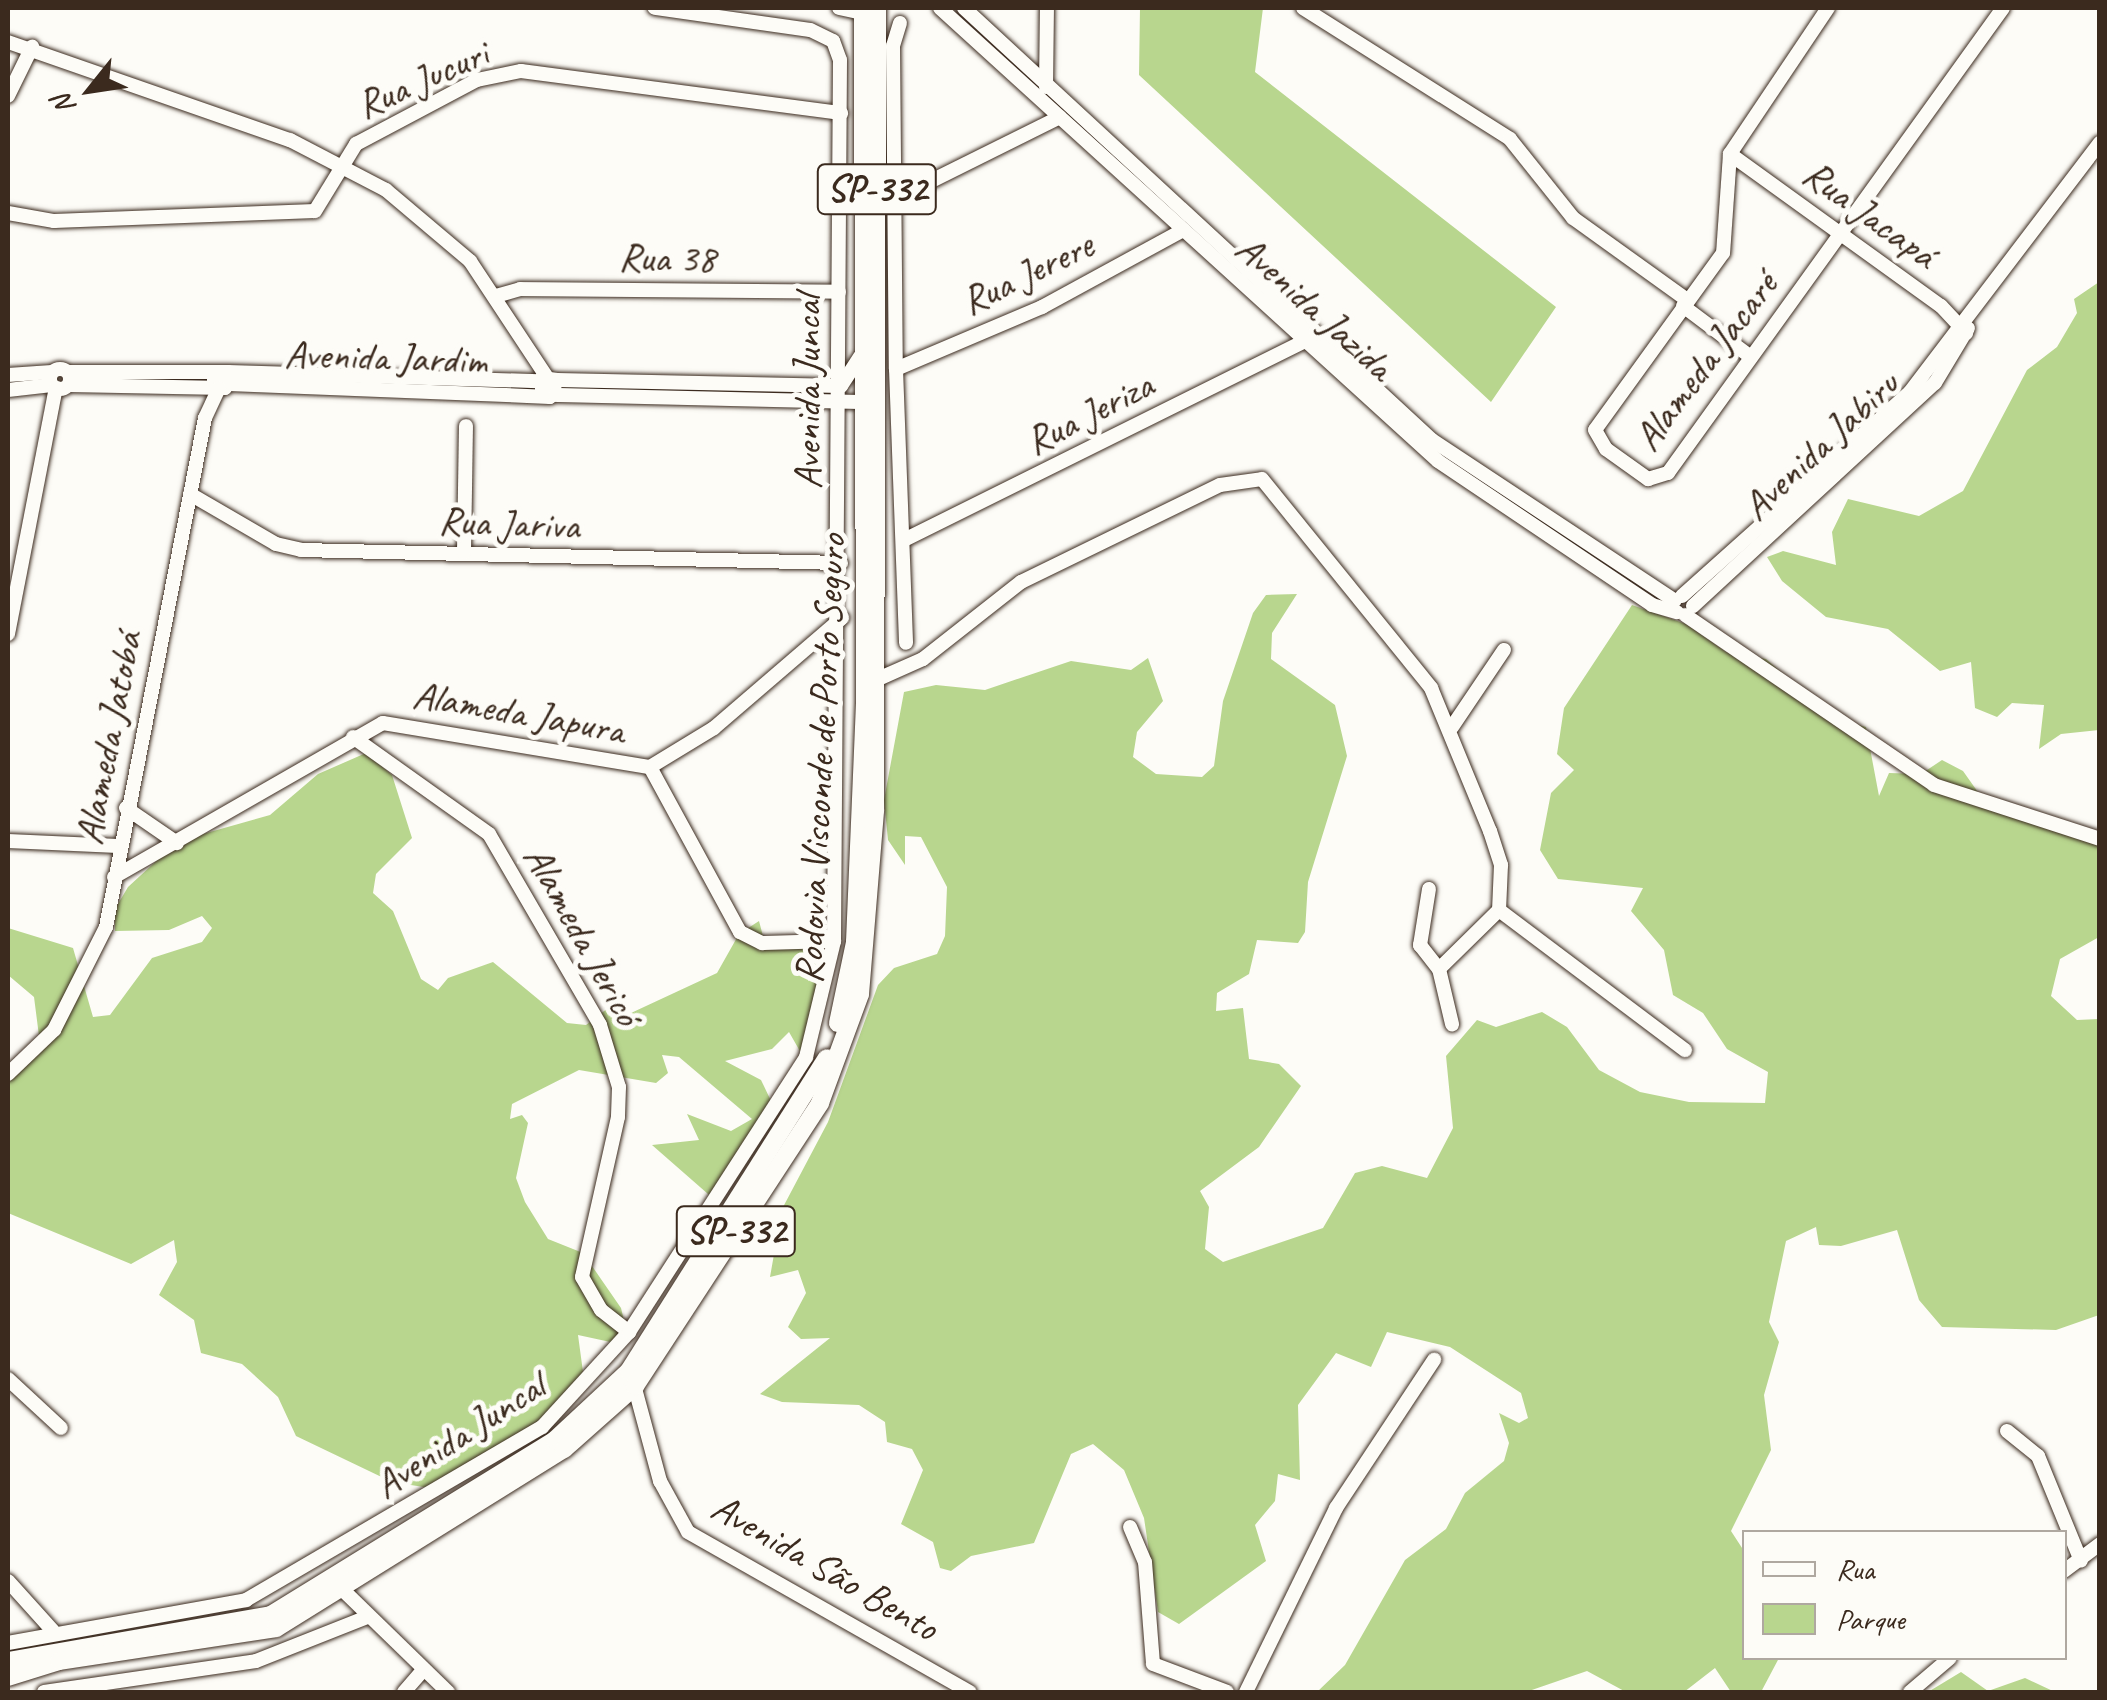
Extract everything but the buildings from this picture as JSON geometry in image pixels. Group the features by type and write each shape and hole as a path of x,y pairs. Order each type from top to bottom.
{"main road":[{"name":"SP-332","path":"864,347 868,9"},
{"name":"SP-332","path":"868,9 888,370"},
{"name":"Rodovia Visconde de Porto Seguro","path":"8,1661 244,1623 293,1605 555,1440 632,1378 808,1095 848,990 865,704 864,347"},
{"name":"Rodovia Visconde de Porto Seguro","path":"8,1677 58,1661 245,1637 345,1592 564,1449 632,1378 820,1103 838,1061 865,968 888,370"},
{"path":"863,402 876,393 888,370"}],"street":[{"name":"Avenida Juncal","path":"8,1644 53,1632 222,1607 258,1594 526,1438 594,1379 796,1079 819,1020 834,941 842,618 835,394 840,60 832,41 810,30 655,8"},
{"path":"839,8 868,9"},
{"name":"Avenida Jazida","path":"940,8 1188,226"},
{"name":"Avenida Jazida","path":"964,8 1307,338 1450,455 1682,606 1934,785 2100,839"},
{"path":"1044,103 1047,8"},
{"path":"1303,8 1510,139 1574,218 1751,357"},
{"path":"1730,154 1828,8"},
{"name":"Alameda Jacaré","path":"1730,154 1729,238 1600,419 1596,437 1606,449 1648,479 1661,479 2003,8"},
{"path":"900,23 888,370 904,540 906,643"},
{"path":"8,42 32,47 339,161 440,230 496,296 548,385"},
{"path":"8,96 32,47"},
{"name":"Rua Jucuri","path":"8,213 54,221 292,216 320,207 339,161 464,87 520,71 841,113"},
{"path":"895,200 1060,117"},
{"name":"Avenida Jabiru","path":"1682,606 1910,392 1974,318 2100,144"},
{"name":"Rua Jacapá","path":"1730,154 1941,306 1963,332"},
{"name":"Rua Jerere","path":"888,370 1042,307 1188,226"},
{"name":"Rua 38","path":"496,296 520,289 839,292"},
{"name":"Rua Jeriza","path":"904,540 1307,338"},
{"path":"835,394 854,377 864,347"},
{"name":"Avenida Jardim","path":"8,375 59,381 548,385 835,394 863,402"},
{"name":"Alameda Jatobá","path":"8,1074 54,1030 95,960 190,494 221,380"},
{"path":"8,634 59,381"},
{"name":"Avenida Jardim","path":"8,390 59,381"},
{"path":"464,552 466,426"},
{"path":"878,679 923,659 1021,582 1252,476 1269,485 1378,620 1452,726 1501,865 1499,910 1439,969"},
{"name":"Rua Jariva","path":"190,494 276,544 302,550 840,563"},
{"name":"Alameda Japura","path":"114,876 177,843 354,737 412,722 650,767 714,728 842,618"},
{"path":"1452,726 1504,650"},
{"name":"Alameda Jericó","path":"354,737 489,834 600,1025 620,1087 618,1117 582,1277 601,1310 628,1332"},
{"path":"650,767 740,932 762,943 834,941"},
{"path":"126,808 177,843"},
{"path":"8,840 118,846"},
{"path":"1429,889 1420,945 1439,969 1452,1024"},
{"path":"1499,910 1686,1050"},
{"path":"1246,1692 1336,1508 1434,1360"},
{"name":"Avenida São Bento","path":"632,1378 660,1480 688,1532 970,1692"},
{"path":"8,1379 61,1428"},
{"path":"2008,1431 2038,1456 2081,1561"},
{"path":"1130,1526 1145,1562 1153,1664 1227,1692"},
{"path":"2067,1569 2100,1544"},
{"path":"8,1581 53,1632"},
{"path":"345,1592 448,1692"},
{"path":"44,1692 256,1661 367,1617"},
{"path":"1910,1692 1948,1660"},
{"path":"404,1692 424,1670"}],"green space":[{"path":"1140,8 1263,8 1255,72 1556,307 1491,402 1139,75"},
{"path":"2099,282 2099,730 2061,734 2039,749 2044,705 2012,703 1997,717 1975,708 1971,662 1940,671 1888,629 1826,617 1782,581 1767,557 1783,551 1836,565 1832,532 1848,499 1919,516 1963,491 2027,370 2057,347 2077,313 2074,299"},
{"path":"1297,594 1272,633 1271,659 1335,705 1347,756 1308,882 1305,932 1298,943 1257,940 1249,974 1217,993 1216,1011 1243,1008 1249,1059 1279,1064 1301,1086 1259,1147 1200,1191 1209,1207 1205,1249 1223,1262 1323,1228 1355,1173 1382,1166 1427,1178 1453,1128 1446,1056 1477,1020 1496,1027 1542,1012 1567,1027 1599,1070 1640,1092 1689,1102 1765,1103 1768,1072 1727,1049 1703,1013 1673,995 1664,950 1631,911 1643,888 1558,879 1540,850 1551,793 1574,770 1557,754 1564,708 1632,605 1686,624 1726,652 1766,659 1834,718 1866,727 1879,796 1889,773 1921,774 1942,760 1963,771 1980,795 2099,844 2099,937 2060,959 2051,996 2077,1020 2099,1019 2099,1315 2056,1330 1942,1327 1919,1300 1897,1230 1841,1246 1819,1245 1816,1227 1786,1241 1769,1322 1779,1342 1764,1395 1771,1450 1731,1531 1742,1548 1742,1660 1778,1660 1761,1692 1731,1692 1715,1668 1684,1692 1626,1692 1587,1671 1526,1692 1317,1692 1345,1665 1405,1560 1446,1529 1465,1493 1504,1461 1509,1443 1499,1413 1519,1423 1528,1418 1521,1393 1450,1347 1387,1332 1371,1367 1336,1353 1298,1405 1300,1480 1278,1474 1275,1501 1255,1525 1266,1561 1179,1624 1158,1612 1144,1518 1124,1470 1093,1444 1071,1454 1034,1543 971,1556 951,1571 940,1568 933,1542 901,1524 923,1470 912,1449 887,1442 885,1422 859,1405 782,1402 760,1394 830,1338 801,1339 788,1327 806,1293 798,1270 770,1277 782,1209 828,1122 878,985 894,968 937,954 945,936 947,887 921,837 905,836 905,865 888,840 884,800 904,692 936,685 985,690 1071,661 1131,670 1148,658 1163,701 1137,732 1133,757 1156,774 1202,777 1214,766 1223,701 1253,613 1266,595"},
{"path":"366,753 392,775 412,838 376,874 373,893 393,911 421,979 438,990 448,978 493,962 567,1023 586,1025 608,1008 631,1013 717,973 739,934 759,921 764,940 807,943 824,966 801,1053 789,1032 772,1049 725,1061 761,1080 772,1103 716,1201 652,1145 699,1140 687,1114 731,1131 752,1119 679,1057 662,1055 668,1073 656,1083 579,1070 512,1104 510,1119 522,1115 528,1123 516,1178 525,1202 548,1239 583,1253 621,1308 627,1333 615,1343 578,1335 583,1372 544,1421 488,1467 436,1489 392,1482 296,1436 278,1397 242,1364 201,1353 194,1320 159,1295 177,1262 174,1240 131,1264 8,1213 8,1070 39,1036 34,997 8,975 8,928 73,948 93,1017 110,1015 152,958 202,942 212,928 202,916 169,930 115,931 115,909 128,887 178,841 270,815 318,774"},
{"path":"1961,1672 1988,1691 2025,1678 2055,1692 1928,1692"}]}
